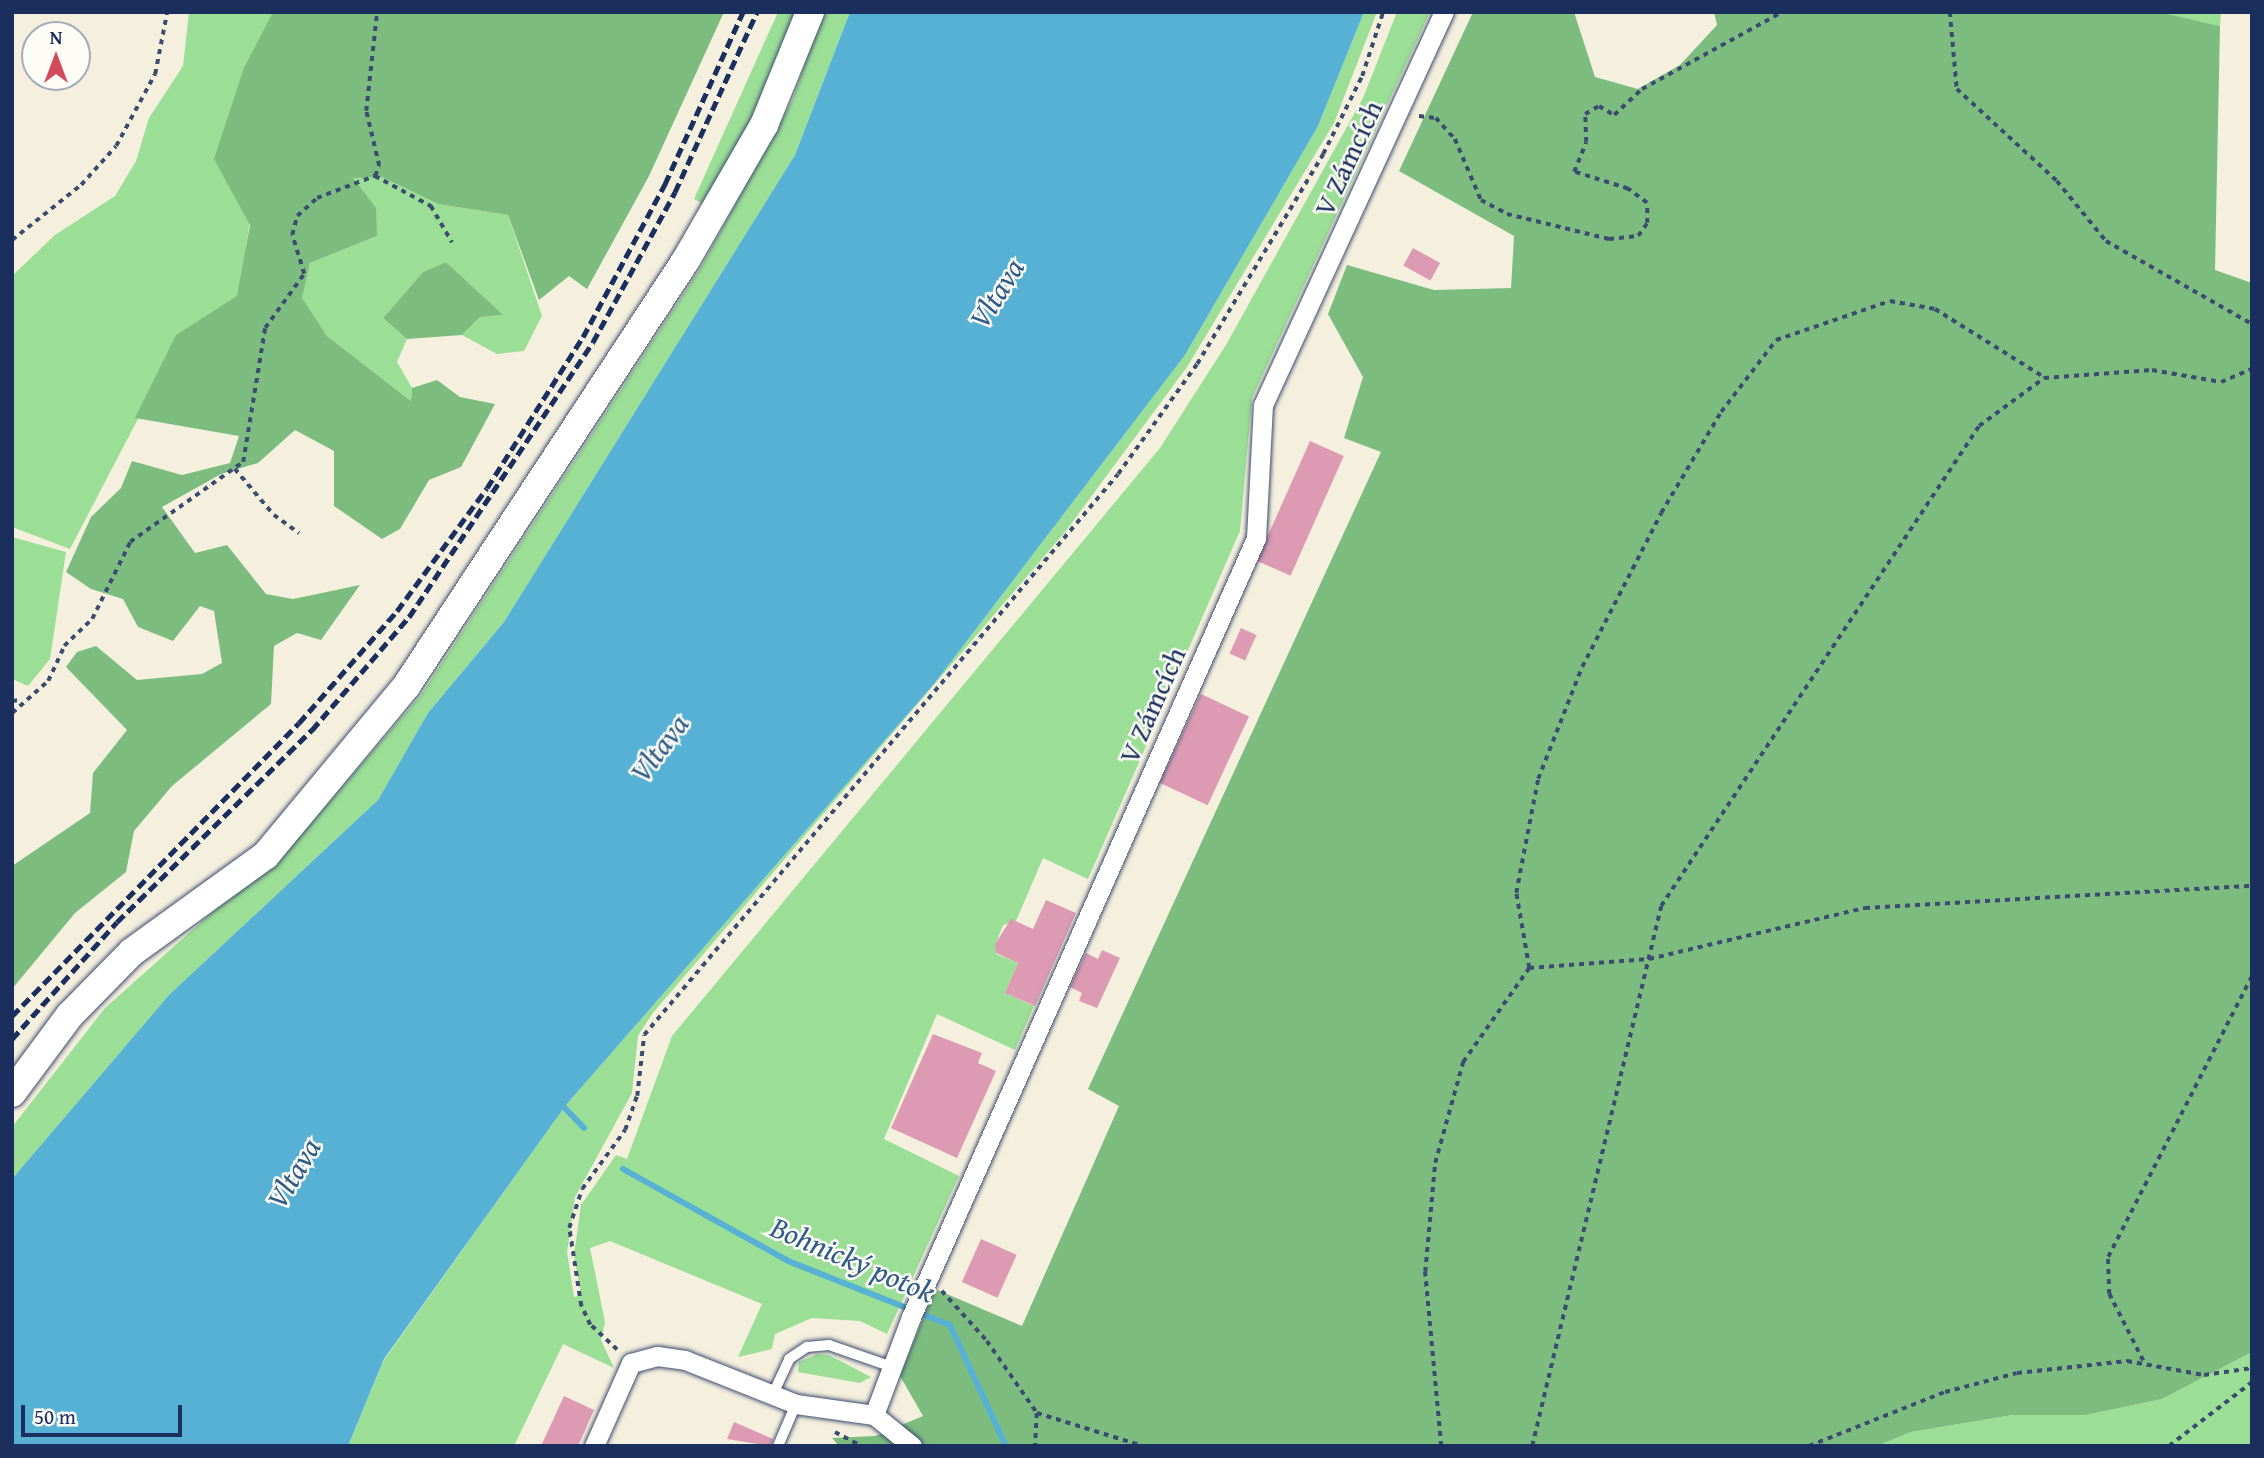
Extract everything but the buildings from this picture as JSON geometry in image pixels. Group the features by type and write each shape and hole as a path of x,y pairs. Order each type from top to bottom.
{"main road":[{"path":"12,1093 71,1015 132,952 266,855 407,685 686,260 764,125 810,12"}],"street":[{"name":"V Zámcích","path":"874,1415 929,1276 1256,538 1263,405 1444,12"},
{"path":"594,1446 631,1363 657,1356 685,1360 796,1404 874,1415 912,1446"}],"lane":[{"path":"773,1394 789,1359 807,1347 829,1345 892,1367"},
{"path":"778,1446 796,1404"}],"path":[{"path":"12,240 81,185 116,146 155,74 167,12"},
{"path":"12,713 20,700 48,681 64,646 92,619 130,542 243,462 258,398 265,328 302,285 292,235 297,216 317,198 375,176 379,166 366,111 377,12"},
{"path":"631,1363 590,1325 575,1285 569,1228 582,1189 625,1130 637,1096 643,1035 1126,463 1197,364 1323,154 1362,76 1383,12"},
{"path":"1399,113 1436,118 1455,139 1481,200 1498,209 1609,239 1638,236 1647,223 1647,203 1628,189 1574,172 1574,159 1586,142 1585,114 1599,106 1614,115 1642,89 1782,12"},
{"path":"1950,12 1957,89 2057,181 2106,241 2252,324"},
{"path":"375,176 430,206 452,242"},
{"path":"1441,1446 1425,1272 1435,1163 1463,1062 1529,968 1516,893 1538,779 1583,667 1661,513 1721,412 1776,340 1890,301 1935,309 2045,378"},
{"path":"1532,1446 1661,906 1979,426 2045,378 2152,370 2221,382 2252,369"},
{"path":"235,469 274,515 299,533"},
{"path":"12,701 20,700"},
{"path":"1529,968 1650,959 1864,908 2252,886"},
{"path":"2143,1361 2109,1294 2108,1257 2252,976"},
{"path":"929,1276 987,1341 1037,1413 1143,1446"},
{"path":"1809,1446 1945,1392 2017,1373 2143,1361 2204,1375 2252,1368"},
{"path":"2169,1446 2252,1382"},
{"path":"1035,1446 1037,1413"}],"green space":[{"path":"189,12 280,12 239,296 140,415 70,549 12,527 12,276 55,235 115,196 136,161 149,118 183,66"},
{"path":"273,12 724,12 649,176 587,289 569,276 539,300 508,215 438,204 382,177 353,178 376,208 377,236 310,263 302,298 327,336 411,401 412,388 437,380 460,397 495,404 461,467 429,480 400,529 382,539 334,506 334,451 295,430 258,463 221,474 162,507 195,553 227,545 266,594 293,599 360,585 321,640 297,633 274,646 271,704 172,786 134,831 126,872 75,913 12,989 12,866 90,813 93,773 127,730 66,667 77,652 96,646 137,680 202,674 222,663 214,611 200,606 173,641 138,627 123,599 91,589 66,572 91,517 121,488 132,461 182,475 230,463 239,436 135,418 176,335 237,296 250,225 214,159 244,68"},
{"path":"778,12 796,12 747,137 707,206 694,199"},
{"path":"823,12 850,12 795,155 504,622 428,713 378,800 169,995 12,1179 12,1127 105,1008 308,827 421,695 700,269 792,101"},
{"path":"1364,12 1377,12 1334,123 1187,367 1065,532 652,1014 638,1036 632,1093 575,1197 567,1252 574,1297 581,1295 574,1255 581,1205 616,1155 627,1159 672,1036 1160,448 1226,345 1363,98 1397,12 1430,12 1252,398 1240,531 1088,879 1043,858 1016,921 1003,925 996,943 996,954 1018,963 1005,993 1034,1006 1015,1050 937,1014 884,1139 959,1176 887,1334 860,1321 812,1318 775,1334 772,1349 738,1357 762,1304 610,1241 590,1248 605,1322 601,1340 614,1368 563,1344 514,1446 348,1446 384,1360 566,1105 934,684 1185,355 1318,126"},
{"path":"1473,12 1574,12 1595,77 1638,89 1680,65 1717,25 1714,12 2158,12 2220,26 2215,270 2252,283 2252,1352 2162,1399 2086,1415 2013,1415 1911,1432 1877,1446 839,1446 832,1438 875,1436 923,1416 900,1376 935,1289 1022,1326 1119,1106 1088,1089 1381,452 1344,438 1363,377 1328,314 1347,265 1434,290 1511,288 1514,236 1399,171"},
{"path":"2161,12 2221,12 2220,26 2160,13"},
{"path":"352,177 382,177 438,204 508,215 542,316 524,351 497,354 462,335 480,317 502,315 446,262 423,272 383,318 407,339 397,362 412,388 411,401 327,336 301,298 310,263 377,236"},
{"path":"446,262 503,315 480,317 462,335 407,339 383,318 423,272"},
{"path":"12,537 66,552 50,659 28,686 12,679"},
{"path":"2252,1352 2252,1446 1877,1446 1911,1432 2013,1415 2086,1415 2162,1399"},
{"path":"818,1354 829,1355 871,1377 860,1383 798,1372 799,1362"}],"water":[{"name":"Vltava","path":"850,12 1364,12 1318,126 1185,355 934,684 566,1105 384,1359 348,1446 12,1446 12,1179 169,995 378,800 428,713 504,622 795,155"}],"waterway":[{"name":"Bohnický potok","path":"559,1102 584,1128"},
{"name":"Bohnický potok","path":"623,1169 788,1261 950,1325 1006,1446"}],"railway":[{"path":"12,1016 299,723 397,611 487,488 583,337 665,184 743,12"},
{"path":"12,1039 117,922 312,730 409,617 593,342 675,192 757,12"}]}
